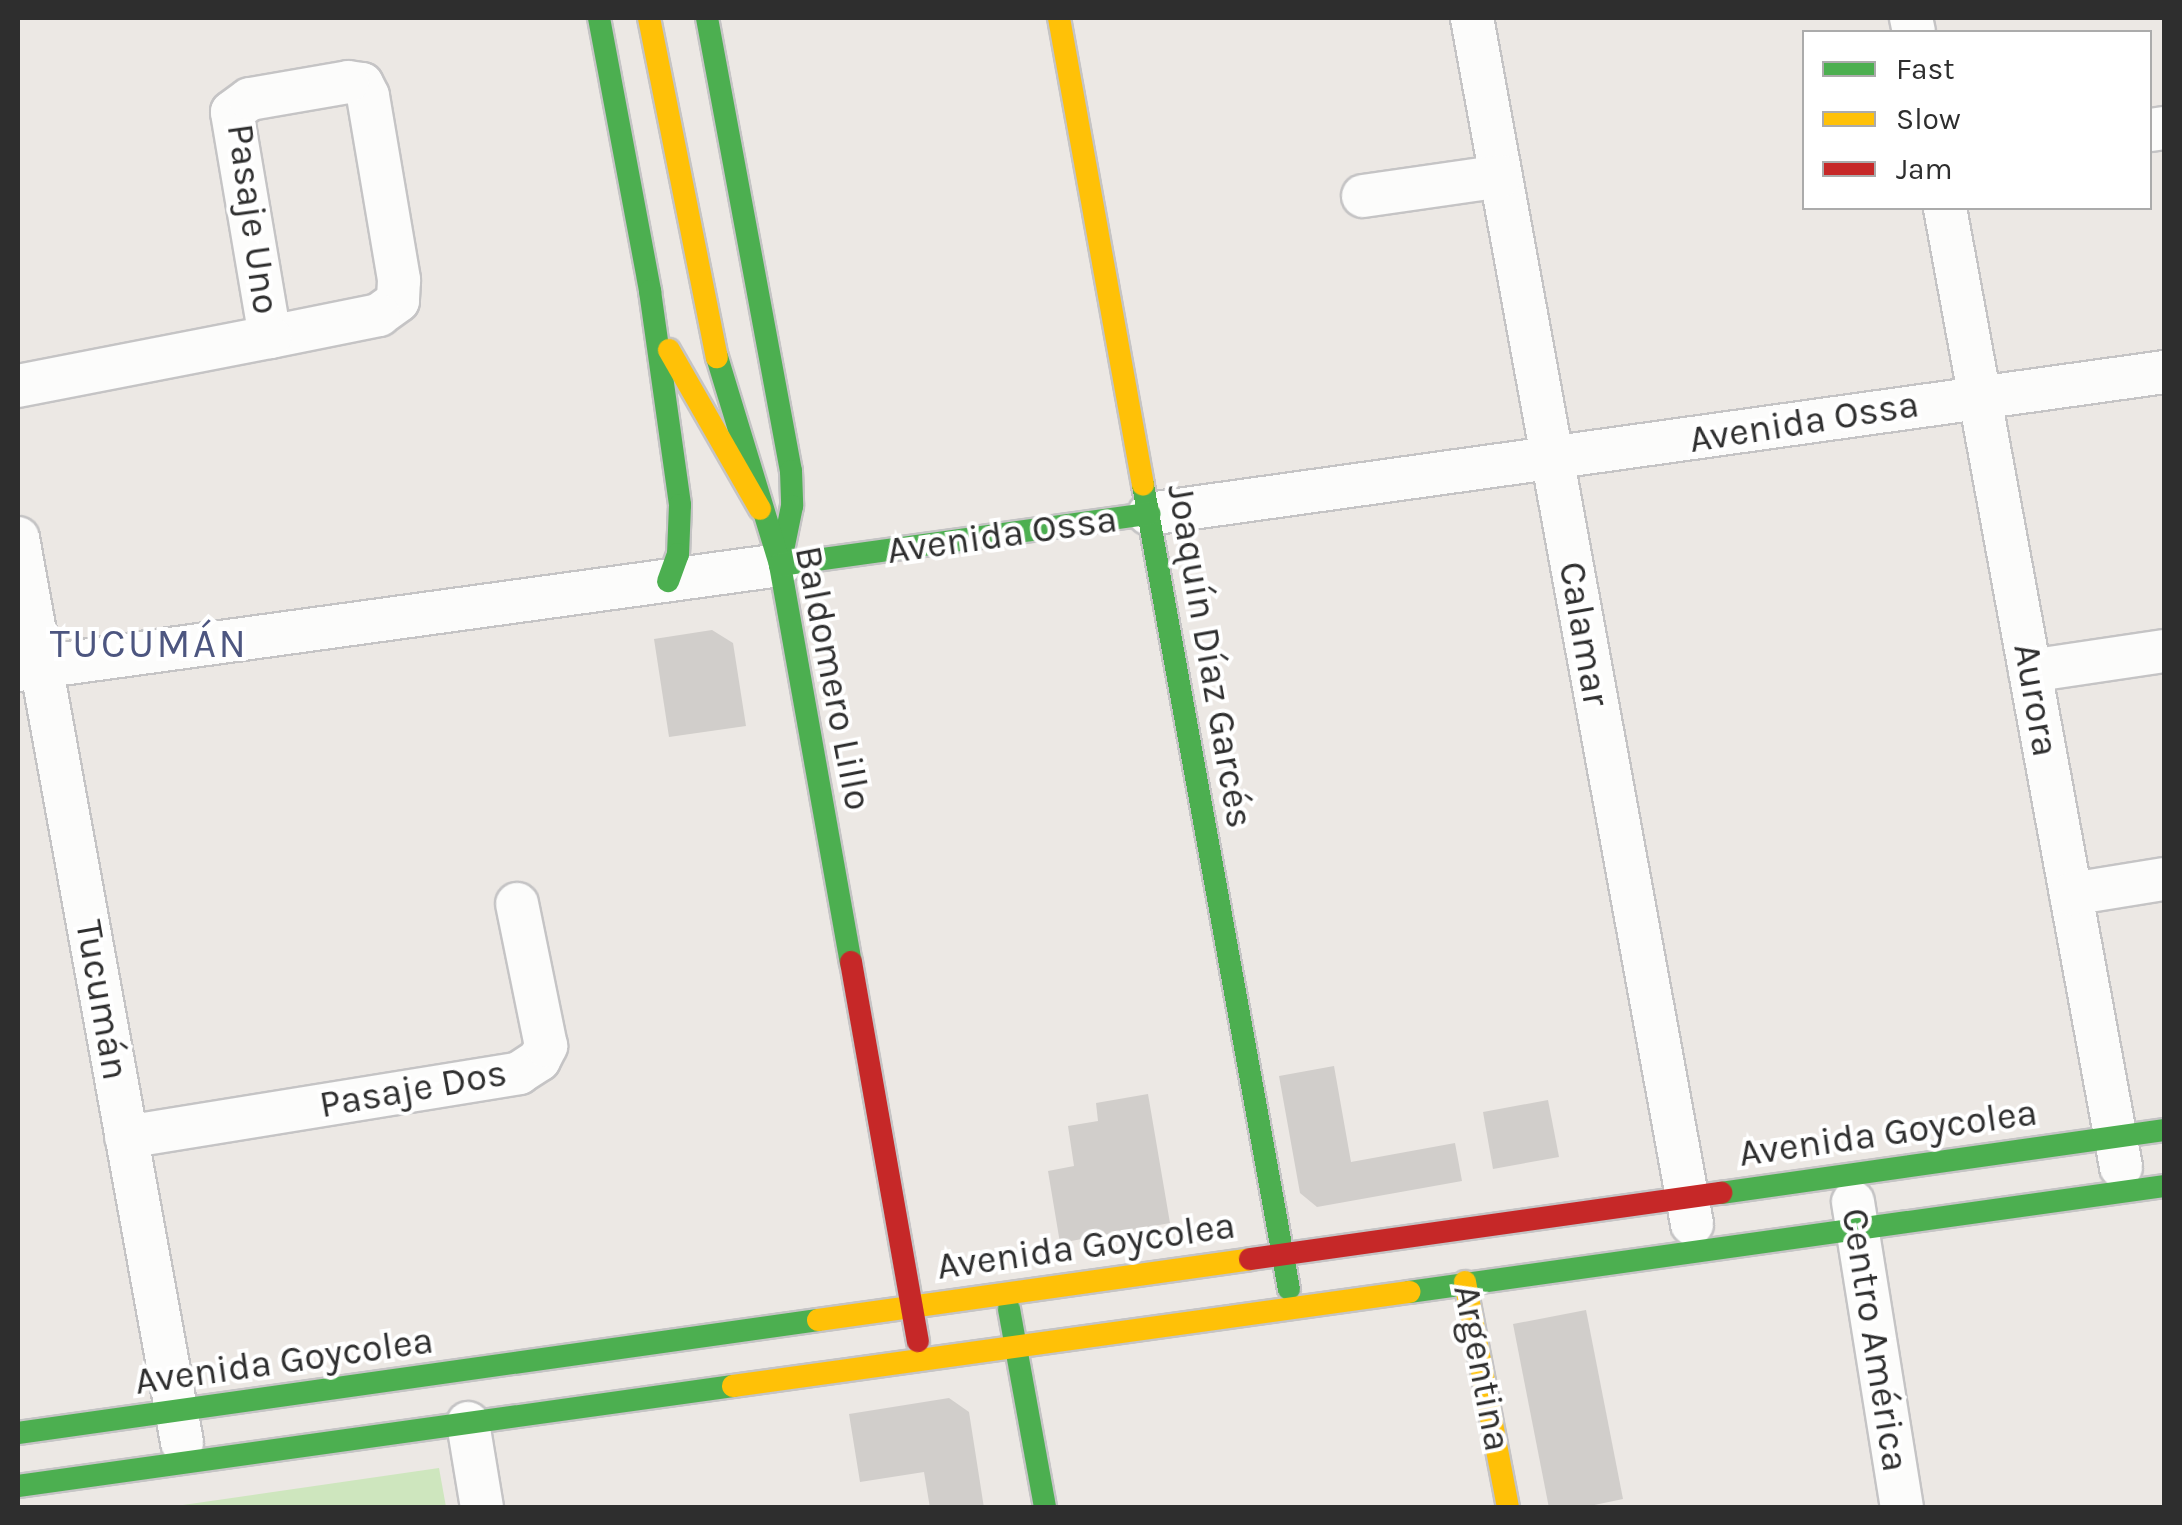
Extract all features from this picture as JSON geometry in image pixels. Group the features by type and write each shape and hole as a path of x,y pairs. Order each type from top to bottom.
{"street":[{"path":"599,18 650,291 680,505 678,554 668,581"},
{"name":"Baldomero Lillo","path":"649,18 721,375 780,566 920,1359"},
{"path":"706,18 791,471 790,518 780,566"},
{"name":"Joaquín Díaz Garcés","path":"1059,18 1292,1306"},
{"name":"Calamar","path":"1472,18 1697,1250"},
{"name":"Pasaje Uno","path":"18,386 270,337 379,315 398,301 399,280 368,96 362,84 250,98 232,112 270,337"},
{"path":"1363,196 1501,176"},
{"name":"Aurora","path":"1946,210 2115,1136 2145,1189"},
{"path":"650,291 670,353 760,509"},
{"name":"Avenida Ossa","path":"29,668 1553,460 1980,395 2164,372"},
{"name":"Tucumán","path":"18,538 29,668 126,1137 185,1462"},
{"path":"2030,671 2164,650"},
{"path":"2071,894 2164,880"},
{"name":"Pasaje Dos","path":"126,1137 519,1074 539,1060 546,1046 518,904"},
{"name":"Avenida Goycolea","path":"18,1433 2164,1130"},
{"name":"Centro América","path":"1851,1172 1855,1229 1902,1508"},
{"path":"18,1486 2145,1189"},
{"name":"Argentina","path":"1455,1229 1508,1508"},
{"path":"1006,1292 1045,1508"},
{"path":"468,1423 482,1508"}],"green space":[{"path":"439,1468 446,1507 169,1507"}],"building":[{"path":"712,630 733,643 746,726 669,737 654,639"},
{"path":"1334,1066 1351,1162 1455,1143 1462,1181 1317,1207 1300,1193 1279,1076"},
{"path":"1148,1094 1170,1223 1060,1243 1048,1171 1074,1166 1068,1126 1098,1121 1096,1103"},
{"path":"1548,1100 1559,1157 1493,1169 1483,1112"},
{"path":"1586,1310 1623,1499 1580,1508 1549,1508 1513,1324"},
{"path":"949,1398 969,1412 984,1508 930,1508 924,1472 860,1482 849,1414"}],"traffic: fast":[{"path":"599,18 650,291 680,505 678,554 668,581"},
{"path":"707,18 791,471 792,506 780,565"},
{"path":"717,357 780,565 851,962"},
{"path":"1143,485 1289,1289"},
{"path":"780,565 1149,514"},
{"path":"1721,1193 2164,1130"},
{"path":"1409,1292 2164,1186"},
{"path":"1009,1309 1045,1508"},
{"path":"18,1433 818,1320"},
{"path":"18,1486 733,1386"}],"traffic: slow":[{"path":"649,18 717,357"},
{"path":"1059,18 1143,485"},
{"path":"669,350 760,509"},
{"path":"818,1320 1250,1259"},
{"path":"1465,1282 1508,1508"},
{"path":"733,1386 1409,1292"}],"traffic: jam":[{"path":"851,962 918,1341"},
{"path":"1250,1259 1721,1193"}],"district":[{"name":"TUCUMÁN","path":"149,644"}]}
